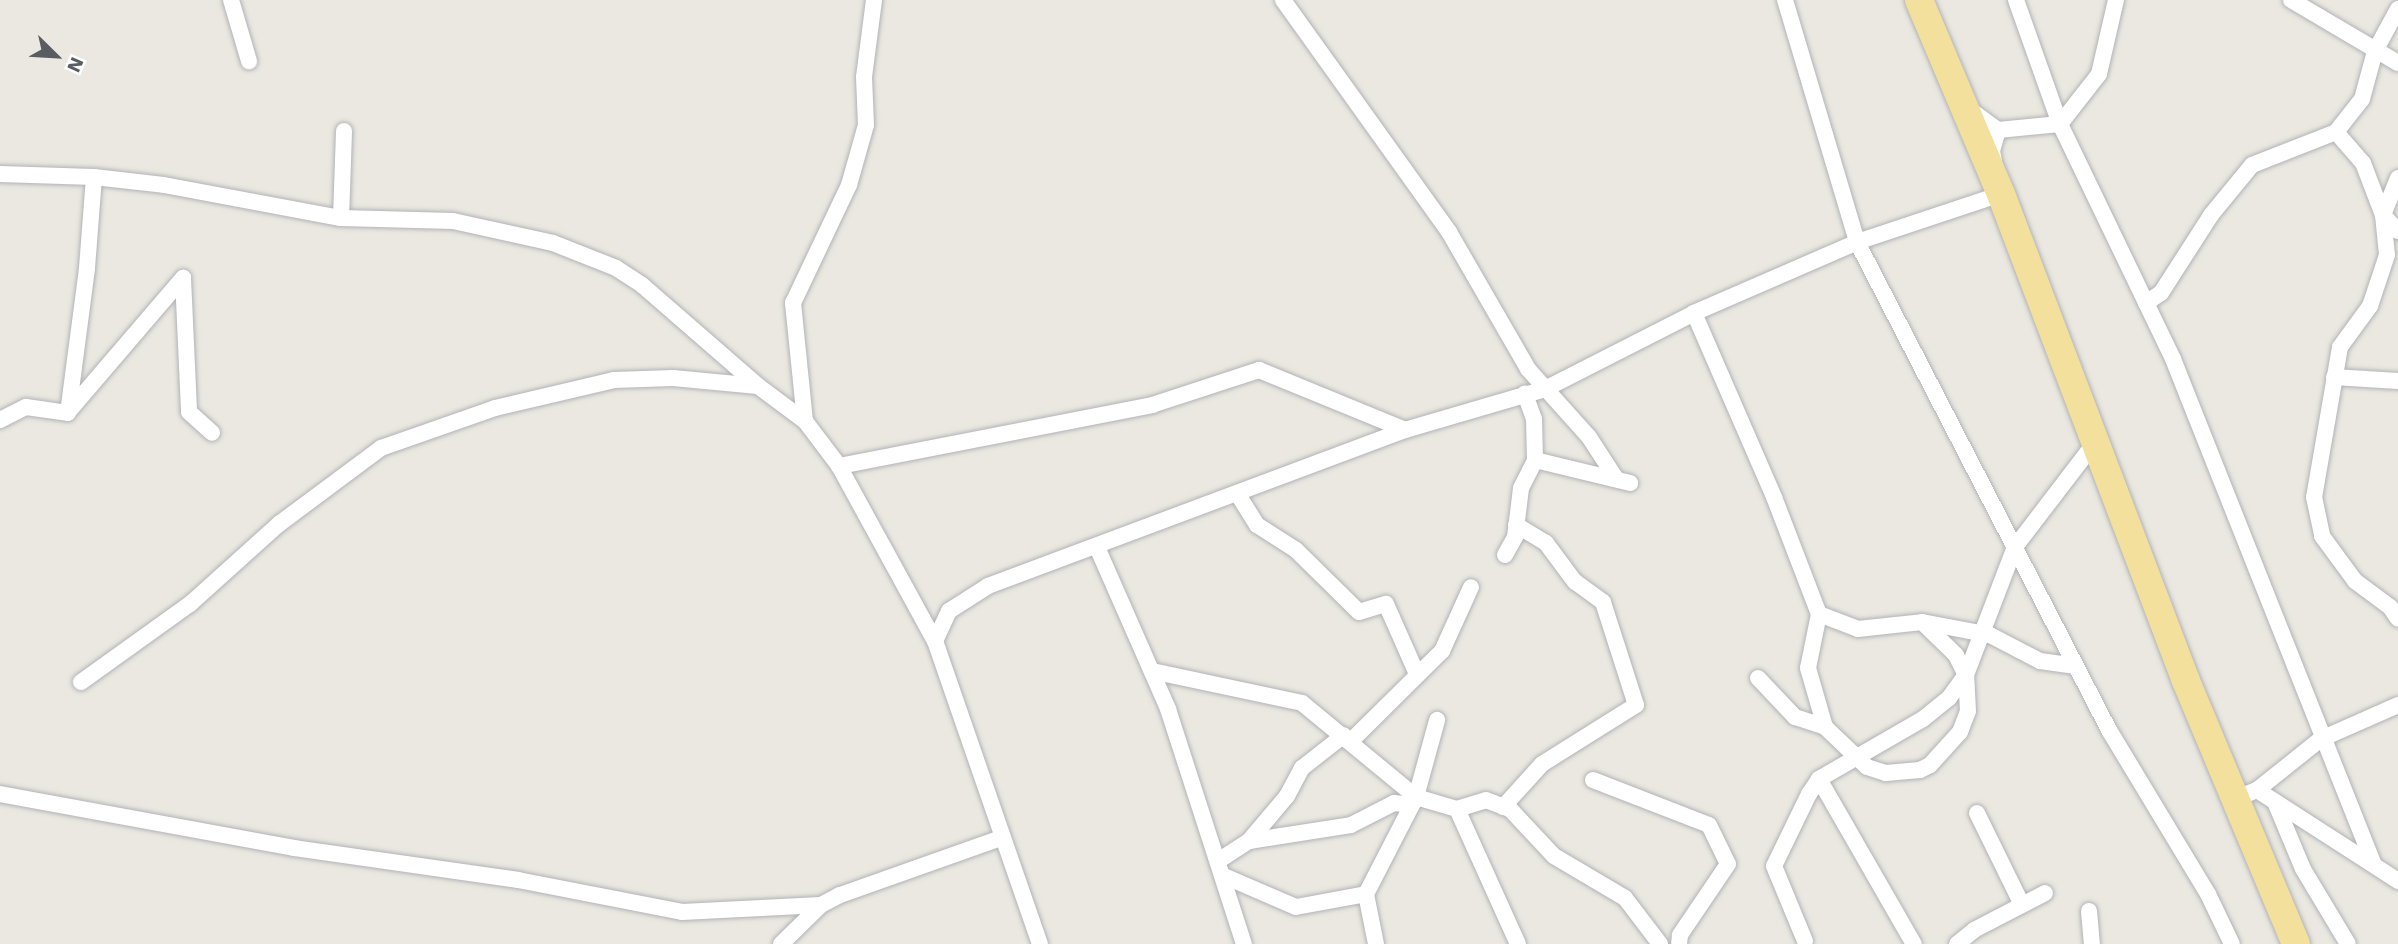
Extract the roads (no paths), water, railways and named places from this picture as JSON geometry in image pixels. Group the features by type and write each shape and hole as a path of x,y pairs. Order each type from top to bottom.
{"highway":[{"path":"1919,0 1959,101 2001,194 2094,445 2247,794 2296,944"}],"street":[{"path":"231,0 249,61"},
{"path":"805,421 793,303 849,185 866,125 863,77 874,0"},
{"path":"1283,0 1449,232 1528,369 1589,436 1622,480 1535,460"},
{"path":"1785,0 1857,242 2109,730 2208,894 2232,944"},
{"path":"2016,0 2060,124 2173,359 2321,739 2374,865"},
{"path":"1959,101 1998,130 2060,124 2099,74 2116,0"},
{"path":"2300,3 2398,63"},
{"path":"2146,303 2161,293 2211,215 2252,165 2336,132 2362,99 2375,51 2398,9"},
{"path":"935,641 949,611 988,586 1405,429 1545,388 1694,313 1857,242 2001,194 1992,152 1998,130"},
{"path":"341,218 344,131"},
{"path":"2336,132 2362,163 2383,215 2387,255 2370,306 2340,347 2314,496 2322,536 2355,580 2390,607 2398,619"},
{"path":"0,174 94,177 341,218 453,221 584,253 642,285 758,386 805,421 839,466 935,641 1001,838 1040,944"},
{"path":"68,412 88,268 94,177"},
{"path":"2383,215 2398,178"},
{"path":"2383,215 2398,198"},
{"path":"2383,215 2398,231"},
{"path":"68,412 183,278 189,412 212,433"},
{"path":"1694,313 1774,497 1819,614 1808,668 1825,727"},
{"path":"839,466 1152,405 1259,370 1405,429"},
{"path":"2334,377 2398,381"},
{"path":"81,682 190,604 279,524 381,448 495,408 614,380 673,378 758,386"},
{"path":"1505,555 1516,525 1521,488 1535,460 1534,419 1525,394"},
{"path":"0,420 26,407 68,412"},
{"path":"1805,941 1774,866 1819,779 1858,760 1923,719 1949,698 1966,674 2015,547 2094,445"},
{"path":"1237,493 1257,525 1296,550 1359,612 1386,604 1417,674"},
{"path":"1503,807 1542,764 1636,705 1603,602 1574,582 1546,543 1516,525"},
{"path":"1097,547 1152,671 1221,868 1244,944"},
{"path":"1221,868 1249,841 1287,796 1302,768 1348,738 1442,651 1471,587"},
{"path":"1819,614 1858,629 1922,622 1980,633 2040,661 2076,666"},
{"path":"1758,678 1795,717 1825,727 1858,760 1880,773 1920,770 1930,765 1965,720 1966,674 1956,655 1922,622"},
{"path":"1152,671 1296,700 1348,738 1414,801"},
{"path":"2247,794 2321,739 2398,705"},
{"path":"1376,944 1366,894 1414,801 1437,720"},
{"path":"1819,779 1914,944"},
{"path":"1593,780 1709,825 1728,863 1680,935 1679,944"},
{"path":"0,794 294,848 518,880 682,912 821,905 934,858 1001,838"},
{"path":"2247,794 2275,802 2398,881"},
{"path":"1249,841 1351,825 1394,803 1414,801 1457,809 1486,800 1503,807 1555,856 1625,898 1660,944"},
{"path":"2275,802 2303,869 2348,944"},
{"path":"1457,809 1518,944"},
{"path":"1978,813 2022,905"},
{"path":"1221,868 1296,907 1366,894"},
{"path":"1957,944 2045,893"},
{"path":"781,944 821,905"},
{"path":"2089,911 2092,944"}]}
